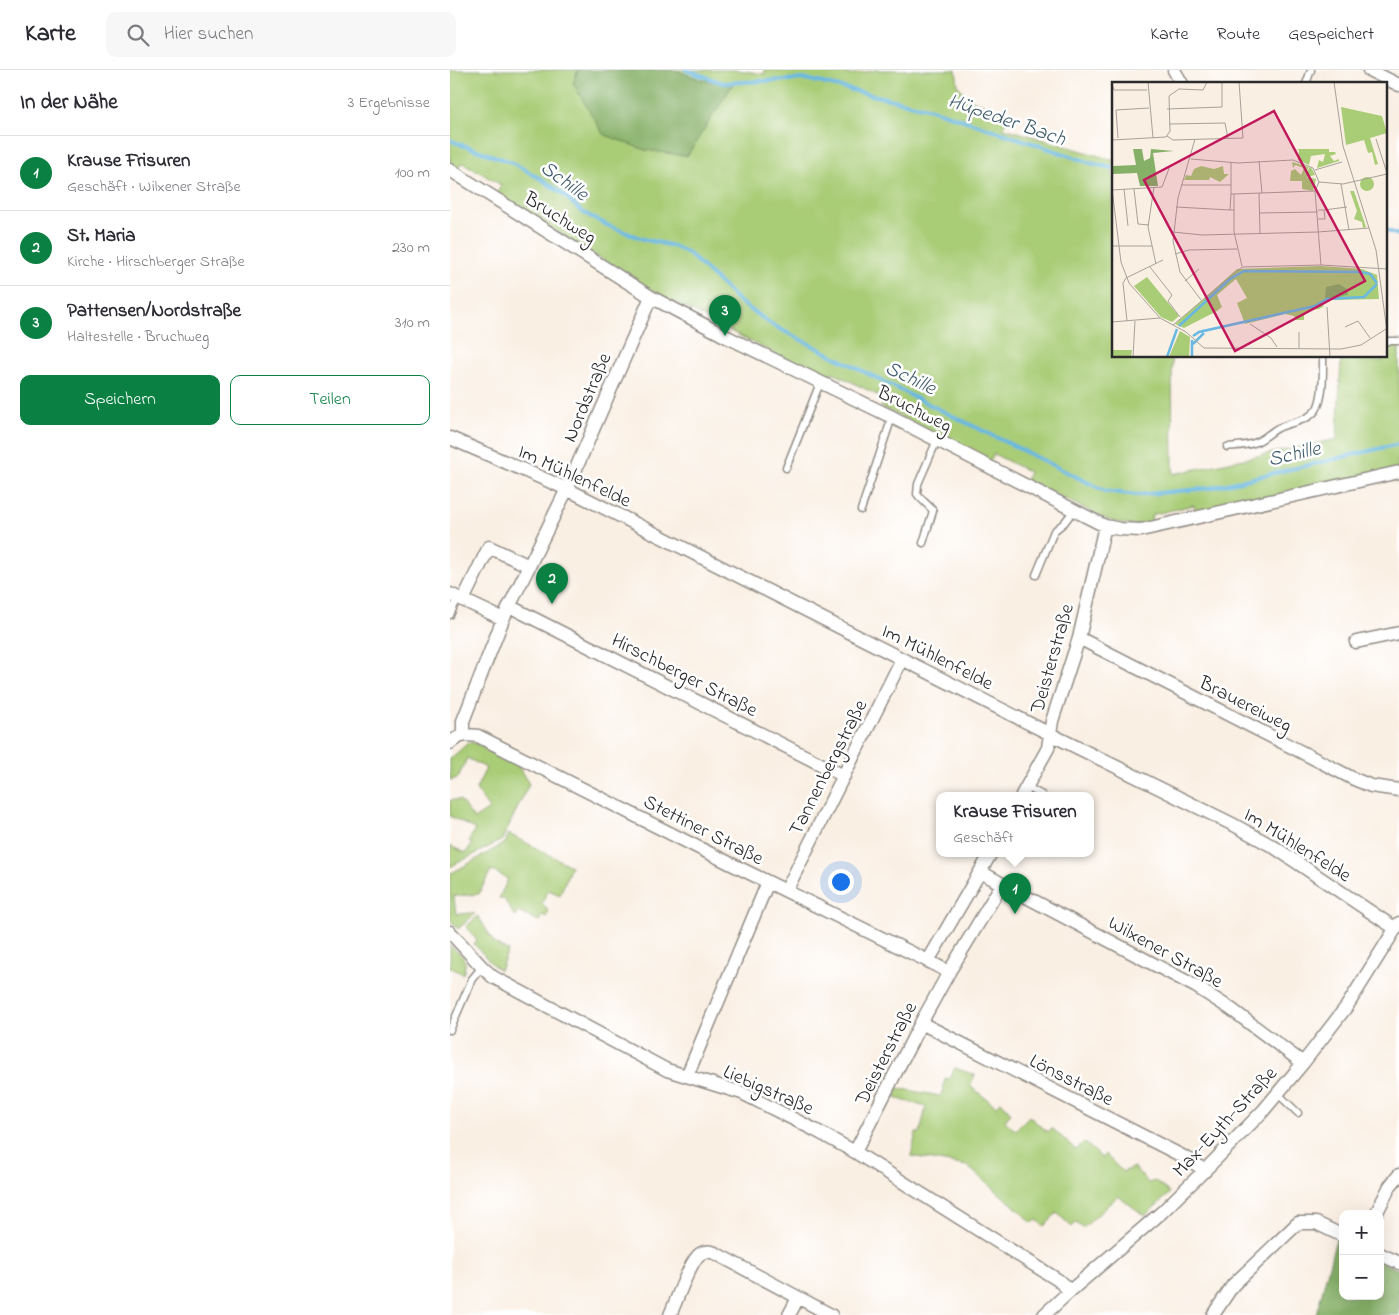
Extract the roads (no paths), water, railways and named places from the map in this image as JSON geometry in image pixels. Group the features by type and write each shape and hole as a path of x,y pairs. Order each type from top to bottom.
{"street":[{"path":"1174,70 1181,82"},
{"path":"1369,70 1399,85"},
{"name":"Bruchweg","path":"450,170 651,297 1105,526 1141,530 1399,472"},
{"name":"Nordstraße","path":"503,619 567,489 651,297"},
{"name":"Im Mühlenfelde","path":"450,438 567,489 1050,734 1234,825 1274,847 1398,926"},
{"name":"Deisterstraße","path":"1024,791 1048,748 1052,721 1079,638 1105,526"},
{"path":"450,743 463,735 463,721 503,619 457,597 490,547 528,566"},
{"name":"Hirschberger Straße","path":"509,606 844,776"},
{"path":"1356,642 1399,633"},
{"name":"Brauereiweg","path":"1079,638 1354,779 1370,786 1399,790"},
{"name":"Tannenbergstraße","path":"786,891 902,659"},
{"name":"Stettiner Straße","path":"463,735 478,736 949,972"},
{"path":"928,961 989,857"},
{"name":"Wilxener Straße","path":"981,872 1195,986 1231,1009 1303,1063"},
{"path":"687,1076 768,882"},
{"name":"Deisterstraße","path":"855,1152 921,1023 1002,884"},
{"name":"Max-Eyth-Straße","path":"1044,1315 1162,1212 1263,1111 1347,1006 1398,926"},
{"name":"Liebigstraße","path":"450,932 493,977 668,1070 742,1093 855,1152 1058,1280 1070,1291"},
{"name":"Lönsstraße","path":"921,1023 1190,1160 1204,1171"},
{"path":"1378,1210 1390,1186 1399,1175"},
{"path":"1213,1315 1233,1285 1298,1223 1316,1223 1339,1234"},
{"path":"670,1315 692,1264 699,1254 708,1251 831,1315"},
{"path":"1382,1255 1399,1263"},
{"path":"790,1315 798,1298"}],"lane":[{"path":"1307,82 1311,70"},
{"path":"1386,341 1399,341"},
{"path":"1227,447 1243,446 1256,442 1278,428 1306,418 1316,411 1320,402 1323,358"},
{"path":"786,468 820,382"},
{"path":"860,510 892,417"},
{"path":"923,543 933,511 917,494 918,484 936,440"},
{"path":"1036,575 1054,531 1074,510"},
{"path":"450,615 457,597"},
{"path":"450,1030 472,979 482,967"},
{"path":"1277,1093 1298,1113"}],"waterway":[{"name":"Hüpeder Bach","path":"686,70 723,83 806,79 931,109 1094,164 1112,168"},
{"name":"Schille","path":"450,140 511,162 543,180 564,195 582,212 609,226 643,239 673,246 688,253 741,303 774,326 1105,491 1137,495 1210,488 1399,444"},
{"name":"Hüpeder Bach","path":"1386,230 1399,235"}],"place":[{"name":"Pattensen/Nordstraße","path":"725,336"},
{"name":"St. Maria","path":"552,604"},
{"name":"Krause Frisuren","path":"1015,914"}]}
